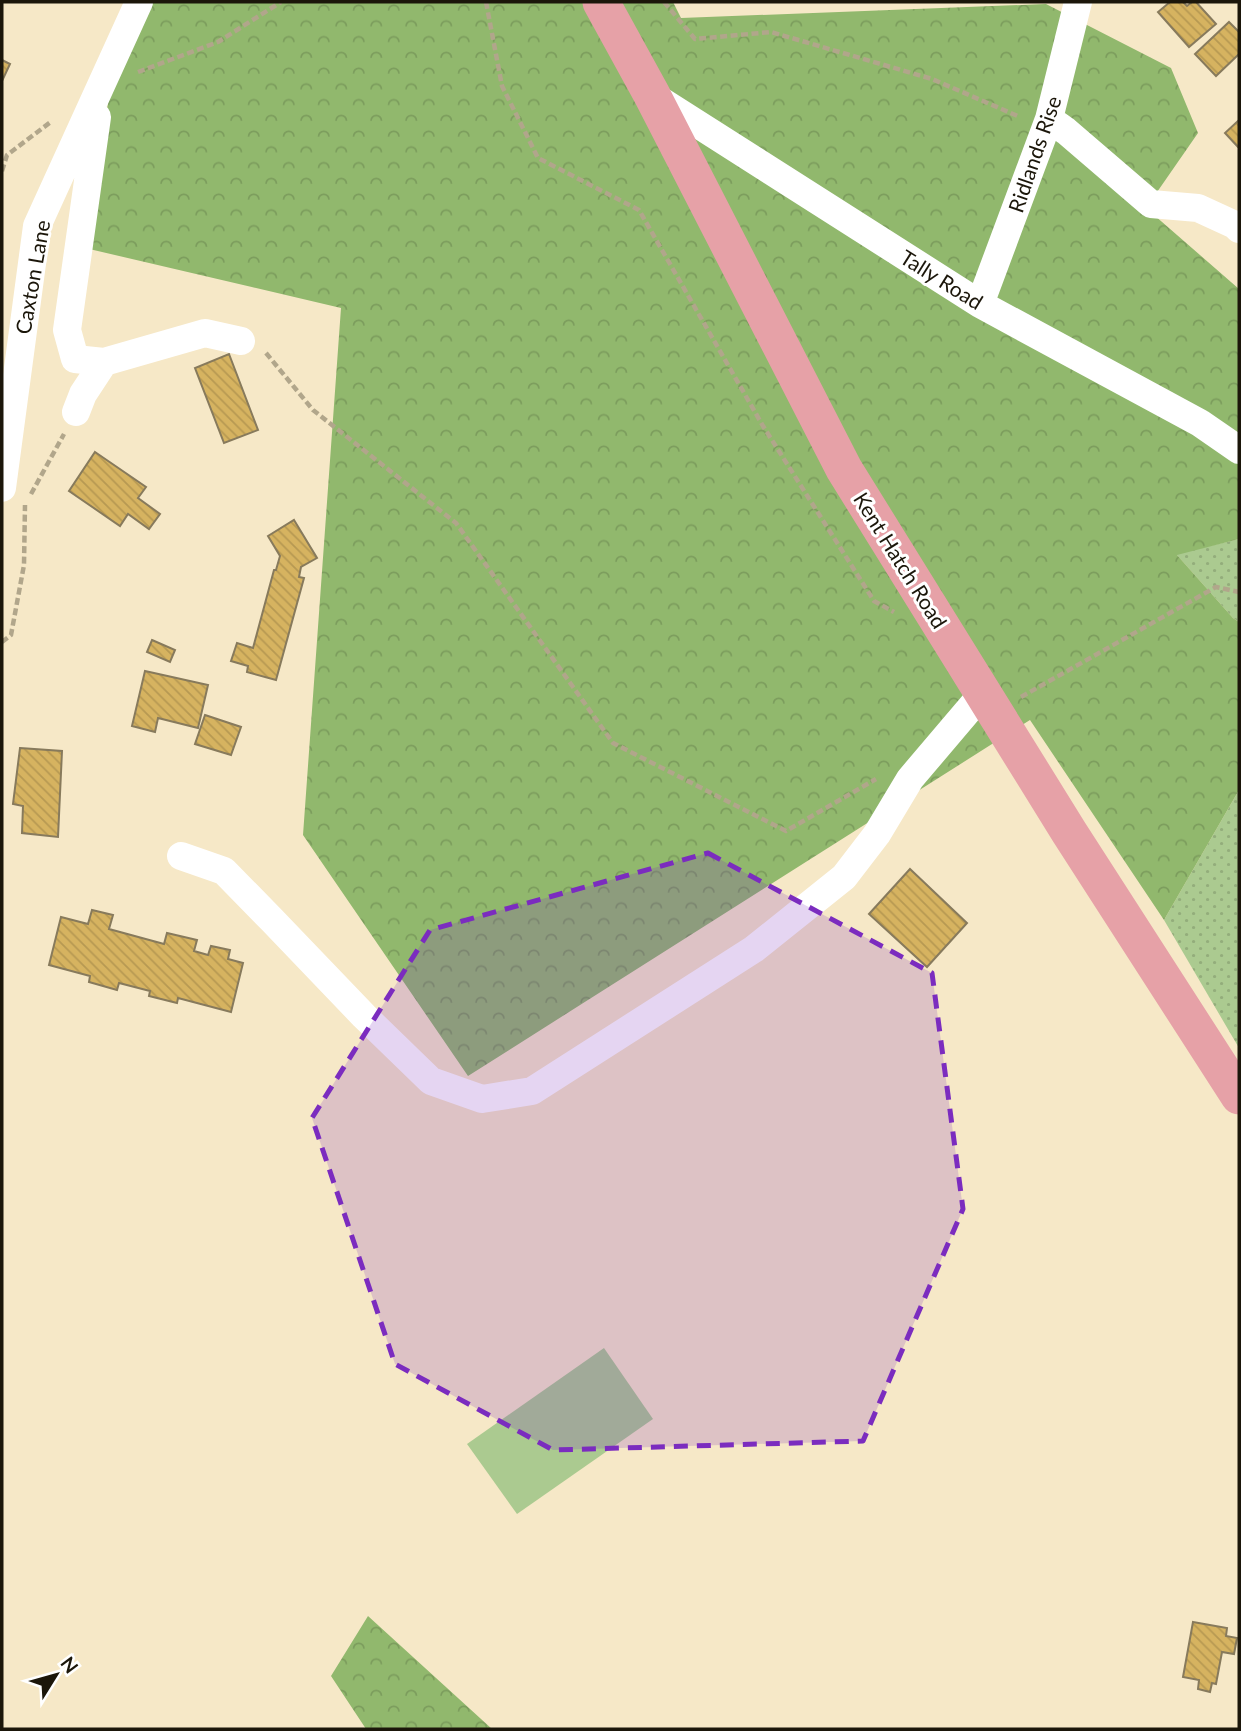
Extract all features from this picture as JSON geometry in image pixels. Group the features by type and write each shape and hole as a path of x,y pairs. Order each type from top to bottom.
{"main road":[{"name":"Kent Hatch Road","path":"601,2 652,95 844,469 1069,832 1239,1096"}],"street":[{"name":"Caxton Lane","path":"2,488 37,226 139,2"},
{"name":"Ridlands Rise","path":"980,304 1048,124 1078,2"},
{"path":"101,85 67,330 75,359 104,362 205,333 241,341"},
{"name":"Tally Road","path":"652,95 980,304 1200,423 1239,450"},
{"path":"1048,124 1066,131 1151,204 1198,208 1239,229"},
{"path":"76,412 83,394 104,362"},
{"path":"181,856 224,871 363,1016 431,1081 482,1098 532,1091 754,949 844,877 877,834 910,779 989,702"}],"path":[{"path":"101,85 218,42 281,2"},
{"path":"486,2 502,86 538,158 639,210 763,426 874,601 897,614"},
{"path":"664,2 695,39 771,32 932,79 1048,124"},
{"path":"2,171 7,155 54,119"},
{"path":"241,341 259,345 313,410 456,523 613,743 786,831 881,777"},
{"path":"2,642 10,635 24,565 25,504 76,412"},
{"path":"989,702 1216,587 1239,592"}],"highlighted area":[{"path":"708,853 932,973 963,1209 863,1441 553,1450 395,1364 312,1118 430,930"}],"green space":[{"path":"124,2 673,2 681,18 1046,4 1171,68 1198,133 1146,208 1239,289 1239,539 1177,555 1239,622 1239,790 1164,920 1030,720 468,1076 303,835 341,308 85,248"},
{"path":"1239,539 1239,622 1176,554"},
{"path":"1239,790 1239,1048 1164,920"},
{"path":"604,1348 653,1419 517,1514 467,1444"},
{"path":"368,1616 492,1729 366,1729 331,1676"}],"building":[{"path":"1170,2 1183,2 1187,6 1196,2 1216,24 1189,47 1158,12"},
{"path":"1229,22 1239,32 1239,54 1216,76 1195,54"},
{"path":"2,60 10,64 2,81"},
{"path":"1239,120 1239,147 1238,147 1225,133"},
{"path":"229,354 258,430 224,443 195,368"},
{"path":"95,452 146,487 138,498 160,514 149,529 128,514 120,526 69,491"},
{"path":"294,520 317,558 301,567 299,577 304,578 276,680 247,672 248,666 231,661 237,643 253,648 280,556 268,536"},
{"path":"152,640 175,650 170,662 147,652"},
{"path":"145,671 208,685 198,728 158,718 155,732 132,726"},
{"path":"205,715 241,727 231,755 195,744"},
{"path":"20,748 62,751 58,837 22,833 23,806 13,804"},
{"path":"910,869 967,923 927,967 869,914"},
{"path":"92,910 113,915 109,929 164,944 167,933 197,940 194,951 208,955 211,946 230,950 228,959 243,963 231,1012 178,998 177,1003 149,996 150,991 119,983 117,990 89,982 90,976 49,965 61,917 88,924"},
{"path":"1193,1622 1227,1628 1226,1636 1237,1638 1234,1654 1222,1652 1216,1684 1212,1683 1210,1692 1198,1689 1199,1680 1183,1677"}]}
